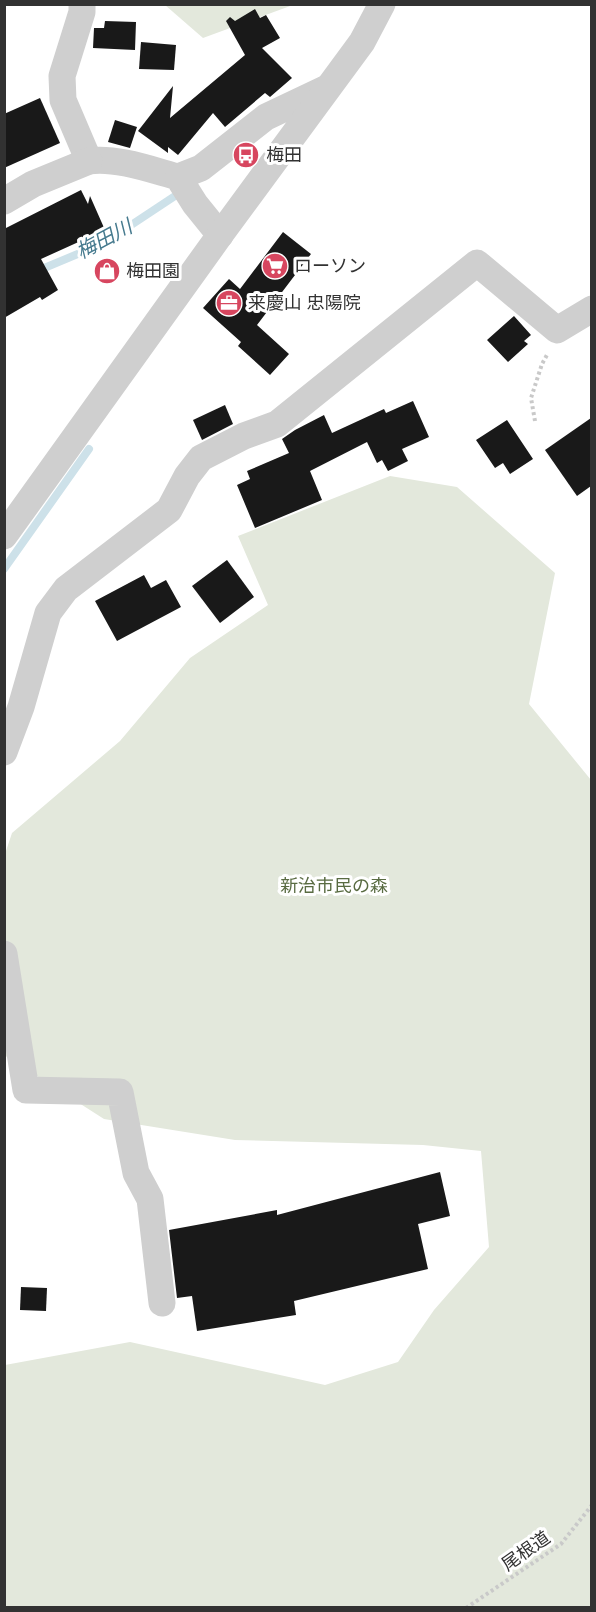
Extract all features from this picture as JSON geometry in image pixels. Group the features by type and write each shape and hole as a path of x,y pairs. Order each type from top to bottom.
{"street":[{"path":"82,4 82,12 62,76 63,100 89,161"},
{"path":"4,536 362,42 382,4"},
{"path":"4,201 33,184 89,161 98,160 136,166 179,178 201,168 266,117 329,87"},
{"path":"179,178 195,204 220,235"},
{"path":"4,752 21,707 48,613 66,589 169,510 187,476 201,458 244,436 277,424 477,263 557,330 591,309"},
{"path":"4,954 26,1090 120,1092 136,1173 150,1199 162,1303"}],"path":[{"path":"535,421 531,398 542,364 557,330"},
{"name":"尾根道","path":"466,1608 561,1544 591,1505"}],"green space":[{"path":"165,5 293,5 203,38"},
{"name":"新治市民の森","path":"390,476 457,487 555,573 529,704 591,780 591,1607 5,1608 5,1365 130,1342 325,1385 398,1362 434,1310 489,1247 481,1151 423,1145 235,1140 104,1119 4,1055 4,857 12,833 120,741 190,658 268,605 238,536"}],"building":[{"path":"255,9 260,18 266,15 280,38 262,48 292,78 270,97 265,93 225,127 213,113 178,155 168,147 168,153 138,131 173,86 170,118 245,55 226,21 230,17 235,21"},
{"path":"105,21 136,22 135,50 93,48 94,28 104,28"},
{"path":"141,42 176,45 174,70 139,69"},
{"path":"40,98 60,143 4,168 4,114"},
{"path":"115,120 137,127 130,148 108,142"},
{"path":"81,190 88,204 90,196 105,230 41,259 58,290 42,300 40,297 4,318 4,229"},
{"path":"283,232 311,254 257,325 289,354 270,375 238,346 241,342 203,308 229,279 240,289"},
{"path":"514,316 531,335 524,341 528,344 508,362 487,340"},
{"path":"413,401 429,437 402,449 408,461 388,471 382,460 377,463 367,442 310,471 322,500 255,528 237,485 250,479 247,471 289,453 282,439 324,415 332,433 384,409 386,413"},
{"path":"225,405 233,424 202,440 193,420"},
{"path":"591,418 591,486 577,496 545,450"},
{"path":"507,420 533,459 510,474 503,463 495,468 476,440"},
{"path":"227,560 254,597 220,623 192,586"},
{"path":"144,575 151,588 166,580 181,607 117,641 95,601"},
{"path":"440,1172 450,1216 418,1224 428,1269 294,1301 296,1315 197,1331 192,1296 177,1298 169,1230 277,1210 277,1215"},
{"path":"21,1287 47,1288 46,1311 20,1310"}],"waterway":[{"name":"梅田川","path":"37,271 104,243 181,192"},
{"path":"4,569 89,449"}],"place":[{"name":"梅田","path":"246,155"},
{"name":"ローソン","path":"275,266"},
{"name":"梅田園","path":"107,271"},
{"name":"来慶山 忠陽院","path":"229,303"}]}
